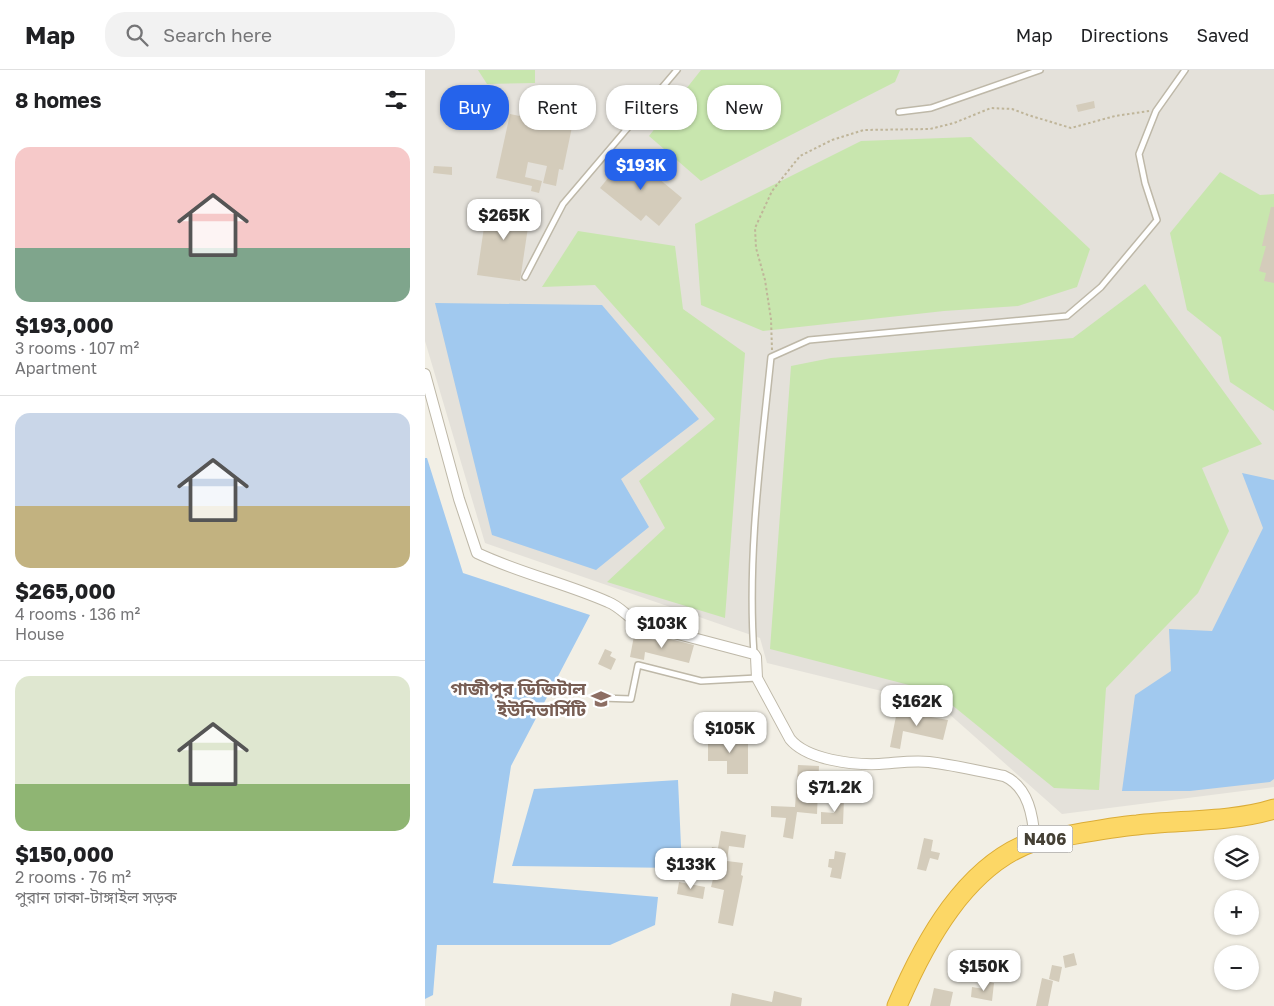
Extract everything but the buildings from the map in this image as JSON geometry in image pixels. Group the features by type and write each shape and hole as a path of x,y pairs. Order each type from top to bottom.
{"highway":[{"name":"N406","path":"897,1006 925,946 948,910 988,868 1020,846 1035,841 1135,825 1233,816 1274,809"}],"street":[{"path":"425,374 459,499 477,553 505,566 563,584 610,602 619,607 632,620 640,624 749,651 756,657 757,678 790,739 795,745 809,753 853,763 928,762 1004,776 1012,780 1017,784 1030,806 1033,815 1035,841"}],"lane":[{"path":"525,277 563,204 677,70"},
{"path":"899,112 931,108 1040,70"},
{"path":"753,654 751,622 755,508 771,357 809,340 1067,316 1101,287 1157,220 1145,183 1139,154 1156,110 1185,70"},
{"path":"601,698 631,698 639,665 701,682 757,678"}],"path":[{"path":"771,357 773,346 771,320 765,280 756,248 755,228 772,192 799,156 832,140 864,130 930,129 954,123 991,108 1012,109 1071,128 1115,116 1156,110"}],"shaded area":[{"path":"425,70 1274,70 1274,787 1062,814 939,705 767,663 760,638 485,543 425,341"}],"green space":[{"path":"478,70 535,70 535,83 487,84"},
{"path":"701,70 900,70 895,82 701,181 649,136 654,130 697,130 697,85 689,85"},
{"path":"971,137 1090,249 1077,287 1018,306 944,311 763,331 701,305 695,224 861,141"},
{"path":"1220,172 1260,195 1274,194 1274,411 1230,382 1221,337 1187,310 1170,233"},
{"path":"578,231 675,246 683,309 745,353 725,618 607,582 665,528 639,481 715,419 595,285 542,287"},
{"path":"1145,284 1262,444 1202,468 1229,531 1198,593 1106,688 1099,790 1054,788 936,692 770,649 791,366 831,358 1073,338"}],"water":[{"path":"435,303 602,305 699,419 621,479 649,527 596,570 492,535"},
{"path":"425,458 427,458 463,573 590,615 511,766 493,883 658,897 655,925 610,945 437,945 433,995 425,999"},
{"path":"1242,473 1274,480 1274,779 1270,782 1190,791 1122,791 1135,695 1171,671 1169,629 1212,631 1263,528"},
{"path":"678,780 682,868 512,866 534,789"}],"place":[{"name":"গাজীপুর ডিজিটাল ইউনিভার্সিটি","path":"601,699"}]}
